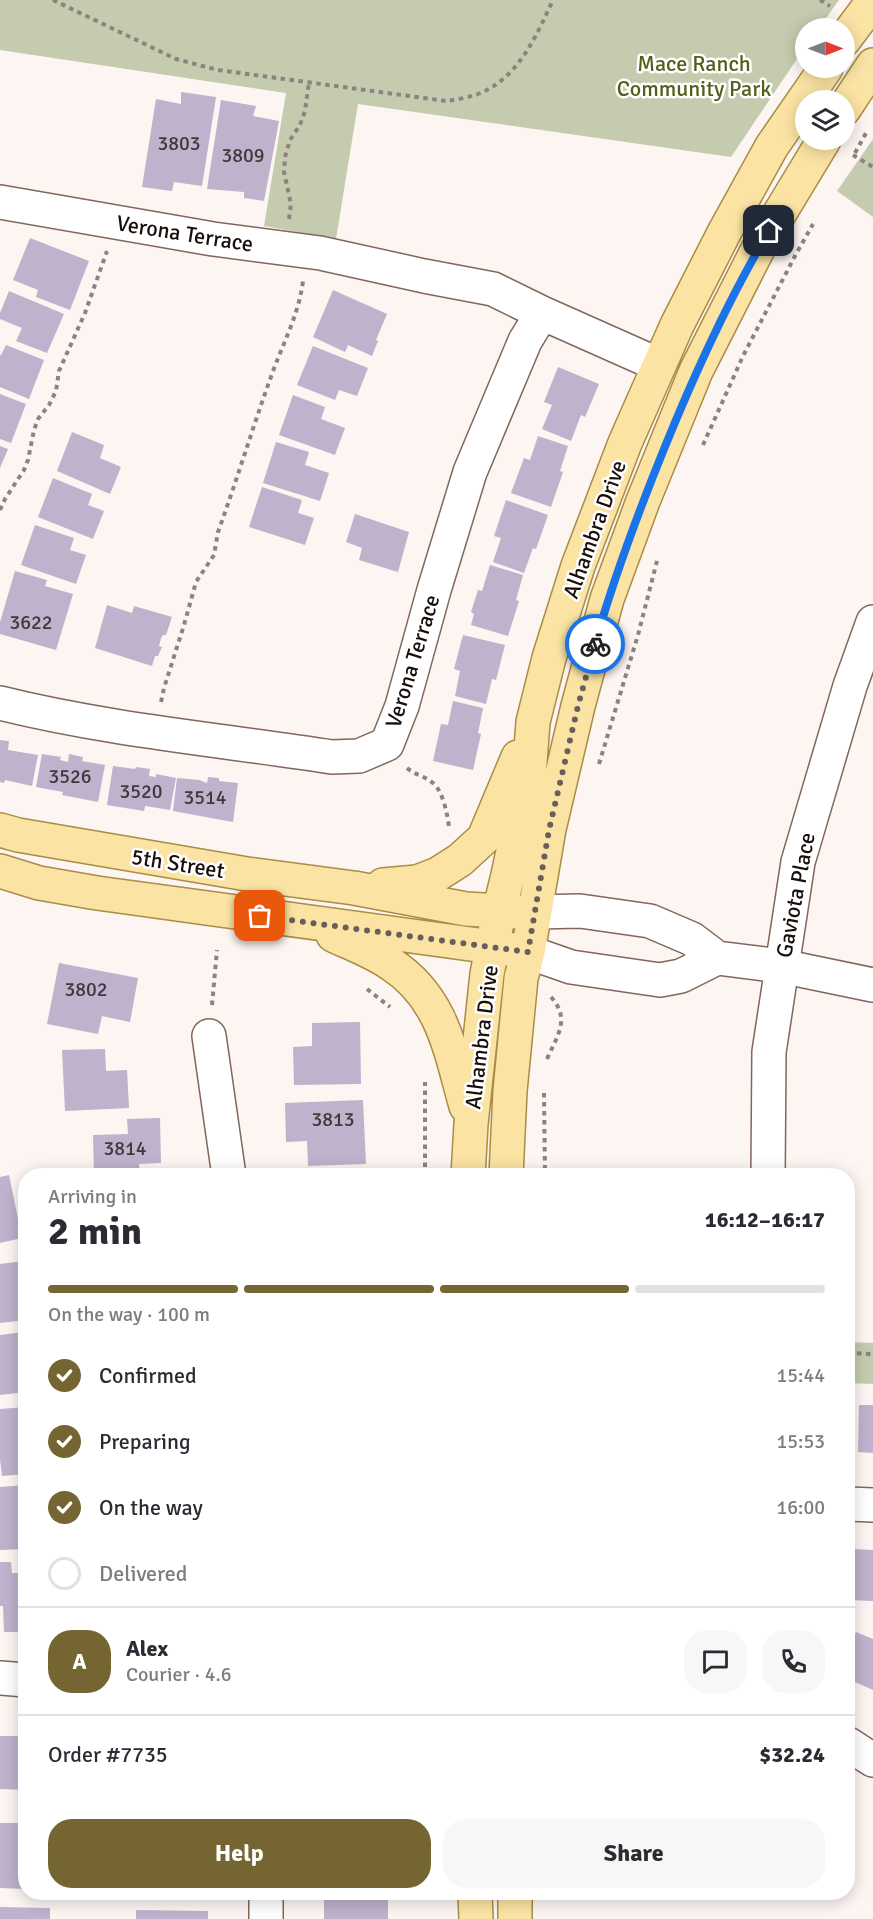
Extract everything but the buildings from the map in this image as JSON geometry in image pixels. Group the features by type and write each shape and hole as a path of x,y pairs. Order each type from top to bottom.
{"main road":[{"path":"855,25 873,1"},
{"path":"856,119 873,65"},
{"name":"Alhambra Drive","path":"468,1168 487,974 528,776 533,722 549,658 578,566 625,443 677,325 772,147 819,78"},
{"name":"Alhambra Drive","path":"506,1168 510,1091 521,978 528,952 549,830 578,706 608,599 643,501 696,371 758,249 818,150"},
{"path":"354,888 417,882 438,874 460,860 484,838 533,722"},
{"name":"5th Street","path":"0,830 235,872 354,888 466,909 535,912"},
{"name":"5th Street","path":"0,871 39,883 85,891 528,952"},
{"path":"307,923 390,963 426,995 445,1029 471,1124"},
{"path":"475,1900 476,1919"},
{"path":"515,1900 515,1919"}],"street":[{"name":"Verona Terrace","path":"0,202 213,239 298,239 424,276 493,289 659,365"},
{"name":"Verona Terrace","path":"0,703 33,711 332,757 359,756 387,744 402,705 470,472 525,341 542,313"},
{"name":"Gaviota Place","path":"768,1168 769,1052 798,862 850,686 873,622"},
{"path":"535,912 580,911 650,921 692,939 717,958 781,966 873,985"},
{"path":"528,952 571,968 660,980 681,976 717,958"},
{"path":"209,1036 228,1168"},
{"path":"855,1504 873,1505"},
{"path":"0,1678 18,1679"},
{"path":"855,1748 873,1760"},
{"path":"266,1900 266,1919"}],"path":[{"path":"53,0 176,59 218,70 446,100 466,98 486,91 510,74 535,39 553,0"},
{"path":"820,0 830,6"},
{"path":"156,731 164,688 196,582 214,555 218,532 302,293 298,239 284,172 290,140 300,125 305,111 309,82"},
{"path":"856,119 853,155 873,167"},
{"path":"699,453 743,356 818,216"},
{"path":"0,510 5,498 24,470 34,430 56,391 59,371 85,313 103,265 108,244"},
{"path":"599,765 658,558"},
{"path":"401,760 413,773 432,782 439,789 450,834"},
{"path":"209,1036 217,950"},
{"path":"359,985 391,1008"},
{"path":"546,1061 561,1028 562,1013 554,1000"},
{"path":"425,1078 425,1168"},
{"path":"544,1088 545,1168"},
{"path":"855,1353 873,1354"}],"green space":[{"name":"Mace Ranch Community Park","path":"0,0 839,0 826,18 795,18 795,62 731,157 358,104 336,239 264,226 286,93 0,50"},
{"path":"873,139 873,217 837,191"},
{"path":"855,1342 873,1343 873,1384 855,1383"}],"way so far":[{"path":"260,916 528,952 549,830 595,644"}],"route":[{"path":"595,644 608,599 643,501 696,371 769,231"}]}
